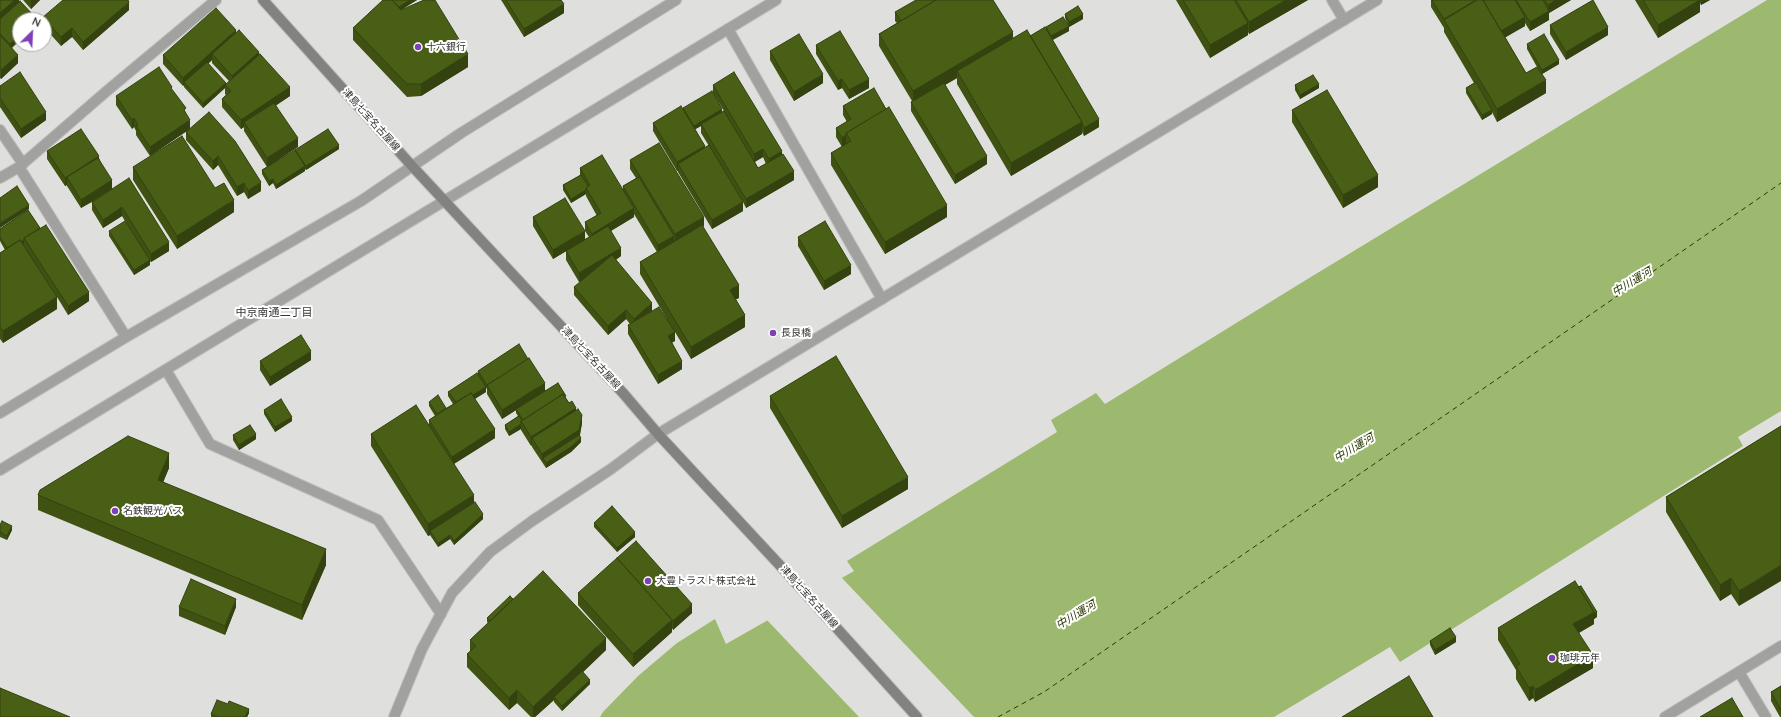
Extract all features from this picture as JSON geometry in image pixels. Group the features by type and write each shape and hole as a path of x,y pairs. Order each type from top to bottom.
{"main road":[{"name":"津島七宝名古屋線","path":"263,0 412,166 446,200 623,393 658,434 787,573 917,717"}],"street":[{"path":"0,178 21,166 108,90 216,0"},
{"path":"0,412 361,201 461,133 676,0"},
{"path":"0,470 776,0"},
{"path":"1332,0 1344,20"},
{"path":"394,717 422,649 452,593 490,552 532,521 611,469 658,434 1377,0"},
{"path":"728,29 882,299"},
{"path":"0,130 126,337"},
{"path":"166,370 210,444 378,520 441,614"},
{"path":"1665,717 1781,646"},
{"path":"1739,672 1766,717"}],"water":[{"name":"中川運河","path":"1767,0 1781,0 1781,411 1738,437 1743,446 1400,662 1390,647 1274,717 600,717 638,676 677,643 715,619 726,644 854,571 847,561 1057,432 1051,420 1096,393 1105,404"}],"pier":[{"path":"841,577 974,717 859,717 766,619"}],"building":[{"path":"0,0 15,0 0,13"},
{"path":"63,0 128,0 129,2 83,42 72,28 61,37 52,27 52,12 49,12"},
{"path":"383,0 392,0 401,10 424,0 435,0 468,54 421,84 407,84 353,28"},
{"path":"392,0 410,0 399,7"},
{"path":"506,0 561,0 564,4 524,29"},
{"path":"916,0 936,0 901,21 895,12"},
{"path":"936,0 993,0 1013,32 913,91 879,34"},
{"path":"1183,0 1234,0 1248,23 1210,45"},
{"path":"1236,0 1286,0 1249,22"},
{"path":"1432,0 1476,0 1444,19"},
{"path":"1477,0 1483,0 1526,73 1537,67 1546,80 1497,109 1444,20"},
{"path":"1483,0 1515,0 1525,17 1501,31"},
{"path":"1516,0 1543,0 1549,11 1530,22"},
{"path":"1545,0 1556,0 1548,5"},
{"path":"1593,0 1608,27 1566,52 1550,25"},
{"path":"1643,0 1700,0 1658,25"},
{"path":"20,1 30,12 12,12 12,42 10,44 0,34 0,19"},
{"path":"1078,6 1083,14 1069,22 1065,14"},
{"path":"216,8 236,30 183,78 163,55"},
{"path":"1063,17 1069,26 1051,36 1046,27"},
{"path":"1045,27 1099,119 1084,128 1082,122 1030,36"},
{"path":"239,30 259,52 232,76 212,54"},
{"path":"1027,30 1082,122 1011,163 957,71"},
{"path":"840,31 869,79 849,90 842,79 838,81 816,45"},
{"path":"799,34 823,74 794,92 770,51"},
{"path":"1544,34 1559,60 1542,70 1527,44"},
{"path":"0,35 12,48 12,52 15,52 18,55 1,70"},
{"path":"260,54 290,87 241,120 222,99 231,91 225,85"},
{"path":"207,62 226,83 203,103 184,82"},
{"path":"159,67 172,87 171,88 186,108 184,110 190,120 150,147 136,126 138,125 134,118 132,120 116,96"},
{"path":"20,72 46,112 21,129 0,98 0,86"},
{"path":"734,72 782,151 769,159 763,149 754,154 713,85"},
{"path":"1313,75 1319,84 1300,95 1295,85"},
{"path":"1476,82 1492,110 1482,115 1466,88"},
{"path":"944,83 987,156 955,175 911,102"},
{"path":"874,88 886,109 846,133 846,135 842,138 836,128 851,119 843,106"},
{"path":"1327,90 1378,175 1343,195 1292,110"},
{"path":"712,91 722,109 694,126 683,108"},
{"path":"274,103 298,138 267,158 244,122"},
{"path":"681,106 705,146 677,162 653,123"},
{"path":"889,107 947,205 885,242 831,153 851,141 846,133"},
{"path":"724,111 758,168 783,154 794,171 746,199 701,124"},
{"path":"209,112 235,141 261,182 248,191 244,183 237,187 218,156 213,161 186,132"},
{"path":"81,129 99,156 65,178 47,151"},
{"path":"328,129 339,145 306,166 295,150"},
{"path":"182,136 215,188 224,183 234,200 177,236 133,167"},
{"path":"659,143 704,217 675,234 630,160"},
{"path":"709,145 743,202 712,220 678,164"},
{"path":"295,150 305,166 276,185 273,179 269,181 262,170"},
{"path":"602,155 634,208 592,234 585,222 601,213 586,188 590,185 580,168"},
{"path":"98,158 112,180 81,200 67,177"},
{"path":"581,175 588,186 586,190 571,199 563,185"},
{"path":"639,177 674,236 658,245 623,186"},
{"path":"129,178 169,242 151,254 122,207 103,220 92,202"},
{"path":"17,186 29,205 0,223 0,198"},
{"path":"565,198 585,231 553,250 533,217"},
{"path":"28,210 40,228 24,238 21,242 20,240 7,248 0,237 0,229"},
{"path":"125,221 150,260 134,270 109,231"},
{"path":"825,221 851,265 824,281 798,237"},
{"path":"46,225 89,292 68,306 24,238"},
{"path":"702,225 739,285 730,290 745,315 691,347 640,262"},
{"path":"608,226 621,248 579,273 566,251"},
{"path":"20,240 57,297 3,331 0,327 0,253"},
{"path":"612,255 652,303 634,319 626,310 608,326 574,287"},
{"path":"659,307 675,332 668,336 682,361 658,375 628,325"},
{"path":"301,335 311,351 270,377 260,361"},
{"path":"519,344 528,359 487,385 478,371"},
{"path":"836,356 908,477 842,516 770,396"},
{"path":"529,358 545,383 502,410 487,385"},
{"path":"477,373 486,387 473,395 471,393 456,402 448,392"},
{"path":"558,383 566,396 564,397 563,394 523,420 516,409"},
{"path":"471,393 495,429 452,457 429,420"},
{"path":"563,394 569,403 572,401 576,408 531,437 521,421"},
{"path":"438,395 446,408 437,414 429,402"},
{"path":"281,399 292,417 275,427 264,410"},
{"path":"416,405 474,495 428,524 371,434"},
{"path":"578,409 582,415 579,430 542,454 532,438"},
{"path":"519,416 522,420 521,424 509,432 505,425"},
{"path":"250,425 256,434 239,445 233,435"},
{"path":"1781,426 1781,565 1739,591 1731,578 1720,585 1666,497"},
{"path":"579,435 581,438 571,447 546,463 543,458"},
{"path":"128,436 169,453 158,480 326,549 302,605 38,495 40,490"},
{"path":"475,502 483,514 454,541 450,535 438,543 430,531"},
{"path":"612,506 635,532 617,548 594,523"},
{"path":"2,521 12,526 7,536 0,532 0,525"},
{"path":"636,541 692,604 673,621 617,558"},
{"path":"617,558 672,620 633,654 578,593"},
{"path":"543,571 606,638 533,707 517,690 509,698 467,654 476,646 470,640"},
{"path":"191,579 236,599 225,626 179,607"},
{"path":"1575,581 1594,612 1573,624 1593,655 1535,690 1533,686 1529,688 1516,666 1520,664 1498,628"},
{"path":"1581,586 1597,612 1594,614 1578,587"},
{"path":"510,596 513,599 490,621 487,618"},
{"path":"1450,628 1456,637 1435,650 1430,641"},
{"path":"582,671 590,680 562,706 554,697"},
{"path":"1409,676 1433,717 1342,717"},
{"path":"1781,686 1781,710 1771,692"},
{"path":"0,688 70,717 0,717"},
{"path":"1732,698 1743,717 1700,717"},
{"path":"217,700 228,704 229,701 249,709 245,717 218,717 211,714"}],"ferry route":[{"path":"998,717 1044,692 1781,183"}],"place":[{"name":"十六銀行","path":"418,47"},
{"name":"長良橋","path":"773,333"},
{"name":"名鉄観光バス","path":"115,511"},
{"name":"大豊トラスト株式会社","path":"648,581"},
{"name":"珈琲元年","path":"1552,658"}],"district":[{"name":"中京南通二丁目","path":"274,313"}]}
